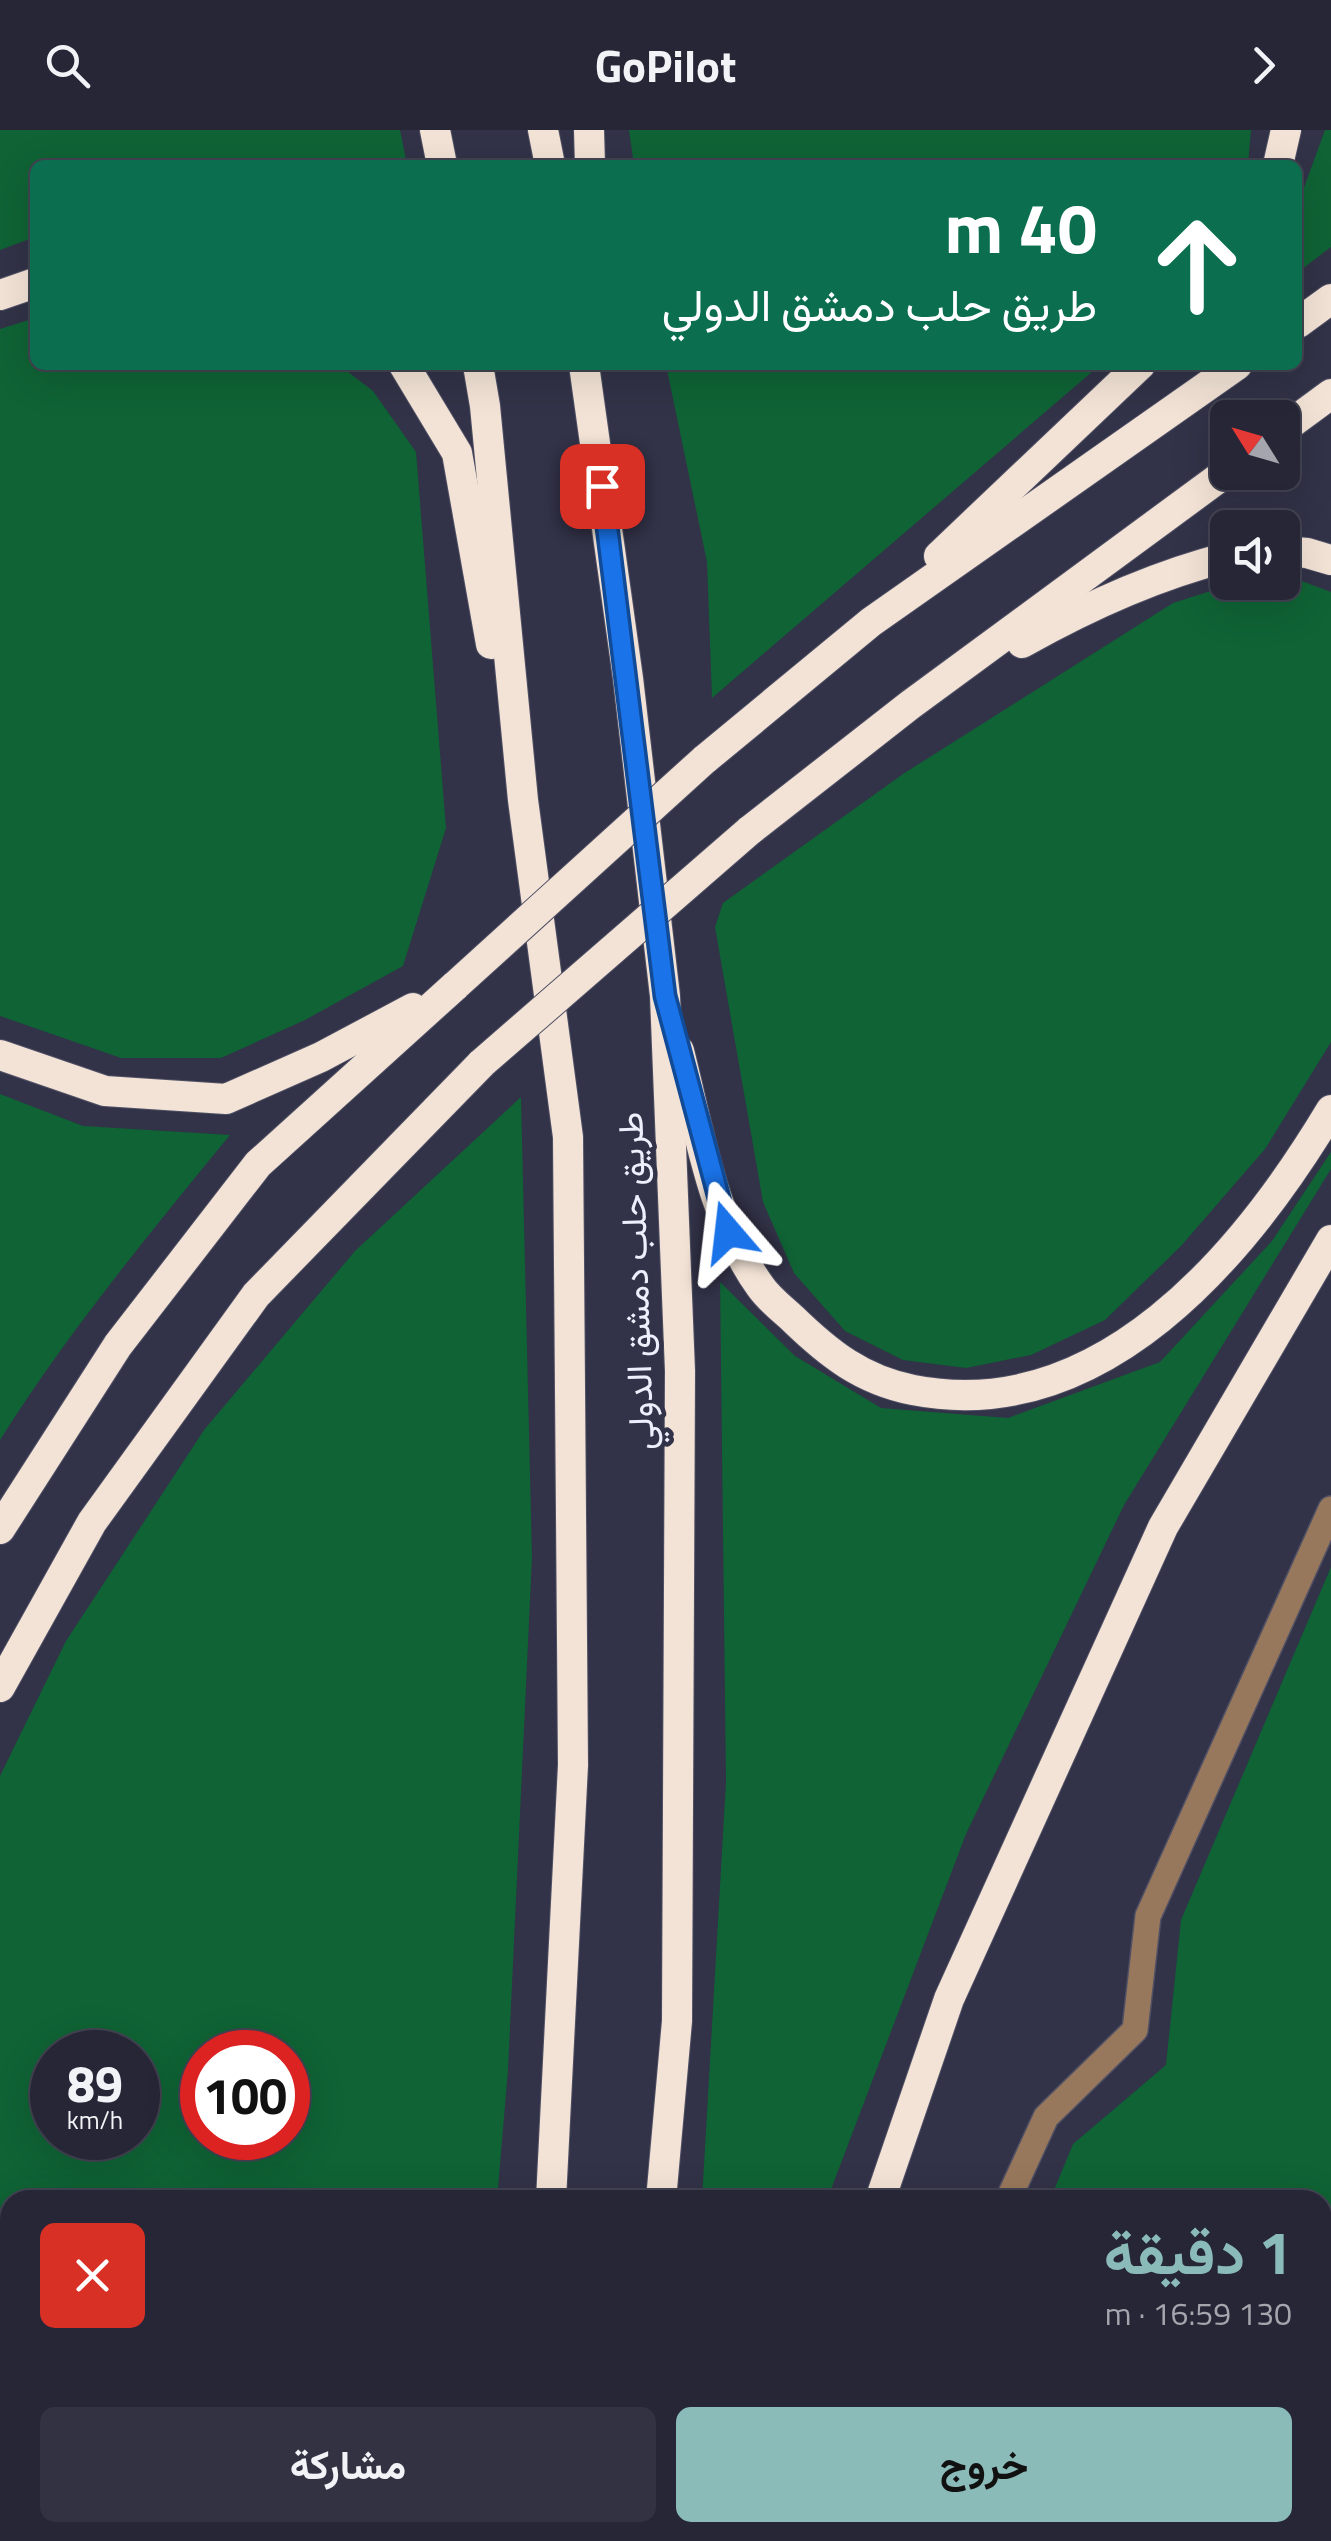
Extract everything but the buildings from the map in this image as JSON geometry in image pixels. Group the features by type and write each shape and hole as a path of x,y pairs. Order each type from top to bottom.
{"highway":[{"path":"435,130 441,160"},
{"path":"544,130 549,160"},
{"path":"589,130 590,160"},
{"path":"1279,160 1286,130"},
{"path":"0,295 30,285"},
{"path":"1302,320 1331,299"},
{"path":"407,370 457,453 523,800"},
{"name":"طريق حلب دمشق الدولي","path":"479,370 523,800 568,1137 573,1765 552,2190"},
{"name":"طريق حلب دمشق الدولي","path":"585,370 665,996 680,1390 677,2021 662,2190"},
{"path":"595,370 597,447"},
{"path":"0,1529 118,1345 258,1164 704,760 871,622 1135,370"},
{"path":"871,622 1230,370"},
{"path":"1300,417 1331,394"},
{"path":"0,1687 92,1522 256,1294 482,1063 749,832 910,705 1210,484"},
{"path":"1300,552 1331,560"},
{"path":"910,705 1056,624 1188,567 1210,562"},
{"path":"0,1055 105,1091 226,1099 321,1057 456,985"},
{"path":"665,996 728,1232 761,1289 846,1366 884,1384 936,1394 994,1396 1013,1392 1051,1383 1108,1356 1165,1313 1216,1266 1303,1158 1331,1110"},
{"path":"884,2190 950,2000 1164,1527 1331,1240"}],"street":[{"path":"1013,2190 1046,2118 1135,2030 1148,1916 1331,1508"}],"green space":[{"path":"0,130 400,130 406,160 30,160 30,239 0,250"},
{"path":"629,130 1251,130 1248,160 633,160"},
{"path":"1325,130 1331,130 1331,247 1302,269 1302,193"},
{"path":"30,320 30,370 346,370 373,391 416,452 446,828 403,966 305,1020 221,1058 121,1058 0,1016 0,329"},
{"path":"667,370 1094,370 712,698 707,562"},
{"path":"1300,580 1331,592 1331,1042 1265,1149 1181,1246 1105,1320 1031,1355 966,1368 903,1360 845,1331 794,1273 763,1202 715,927 723,903 903,774 1173,603 1210,591 1210,600 1300,600"},
{"path":"0,1094 83,1126 230,1135 81,1322 0,1440"},
{"path":"521,1097 532,1557 508,2070 498,2190 0,2190 0,1776 66,1641 204,1430 355,1251"},
{"path":"1331,1152 1331,1169 1124,1505 966,1834 831,2190 703,2190 726,1782 720,1282 795,1356 881,1408 1008,1418 1160,1362 1272,1241"},
{"path":"1331,1567 1331,2190 1054,2190 1073,2144 1166,2065 1181,1920"}],"route":[{"path":"602,486 665,996 728,1232"}]}
